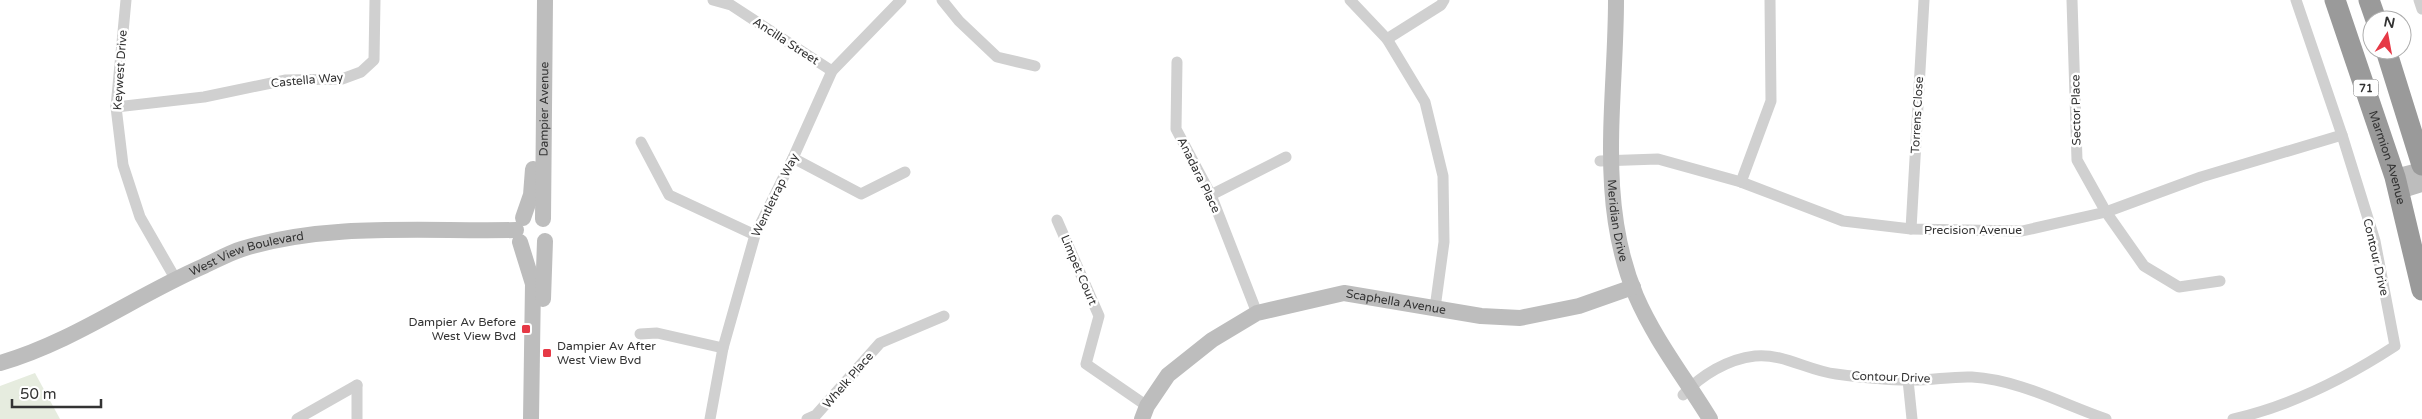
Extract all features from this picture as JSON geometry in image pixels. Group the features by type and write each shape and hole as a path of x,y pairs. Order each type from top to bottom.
{"highway":[{"name":"Marmion Avenue","path":"2335,0 2397,184 2422,290"},
{"name":"71","path":"2389,60 2422,165"},
{"path":"2402,100 2422,122"}],"street":[{"name":"Keywest Drive","path":"126,0 116,107 123,165 140,217 176,278"},
{"name":"Castella Way","path":"116,107 204,97 286,80 342,78 361,72 374,60 375,0"},
{"name":"Dampier Avenue","path":"520,230 533,178 534,0"},
{"name":"Dampier Avenue","path":"543,219 545,0"},
{"name":"Ancilla Street","path":"713,0 731,5 832,72"},
{"name":"Wentletrap Way","path":"710,419 723,348 755,234 793,158 832,72 901,0"},
{"path":"942,0 959,22 997,57 1035,66"},
{"path":"1350,0 1387,39 1425,102 1443,176 1444,242 1435,308"},
{"path":"1387,39 1442,5 1444,0"},
{"name":"Meridian Drive","path":"1605,0 1605,161 1628,288 1686,390 1698,419"},
{"name":"Meridian Drive","path":"1605,161 1610,127 1616,0"},
{"path":"1741,182 1771,101 1770,0"},
{"name":"Torrens Close","path":"1911,229 1924,0"},
{"name":"Sector Place","path":"2072,0 2077,160 2106,212 2144,266 2179,287 2220,281"},
{"name":"Contour Drive","path":"2233,419 2300,397 2366,365 2395,346 2375,241 2296,0"},
{"path":"2419,0 2422,9"},
{"name":"Anadara Place","path":"1177,62 1176,129 1212,195 1257,312"},
{"name":"Precision Avenue","path":"1605,161 1658,159 1741,182 1843,221 1911,229 2022,231 2106,212 2201,177 2342,136"},
{"path":"641,142 669,194 755,234"},
{"path":"1212,195 1286,157"},
{"path":"793,158 861,194 905,172"},
{"path":"2397,184 2422,170"},
{"path":"2397,184 2422,184"},
{"path":"520,230 532,215 543,219 548,230 545,241 542,419"},
{"name":"Limpet Court","path":"1057,220 1099,316 1086,364 1145,413"},
{"name":"West View Boulevard","path":"0,363 21,357 90,326 176,278 241,249 306,235 413,230 520,230"},
{"path":"520,230 534,247 545,241"},
{"path":"520,230 533,284 531,419"},
{"name":"Scaphella Avenue","path":"1145,413 1168,375 1212,340 1257,312 1344,293 1481,316 1520,318 1579,306 1628,288"},
{"name":"Whelk Place","path":"807,419 816,415 880,343 944,316"},
{"path":"640,334 657,333 723,348"},
{"name":"Contour Drive","path":"1686,390 1731,361 1756,356 1778,358 1834,374 1908,380 1973,377 2034,390 2074,408 2106,419"},
{"path":"1908,380 1912,419"},
{"path":"298,419 357,385 357,419"},
{"name":"Meridian Drive","path":"1686,390 1710,419"}],"shaded area":[{"path":"35,373 60,419 0,419 0,386"}],"place":[{"name":"Dampier Av Before West View Bvd","path":"526,329"},
{"name":"Dampier Av After West View Bvd","path":"547,353"}]}
